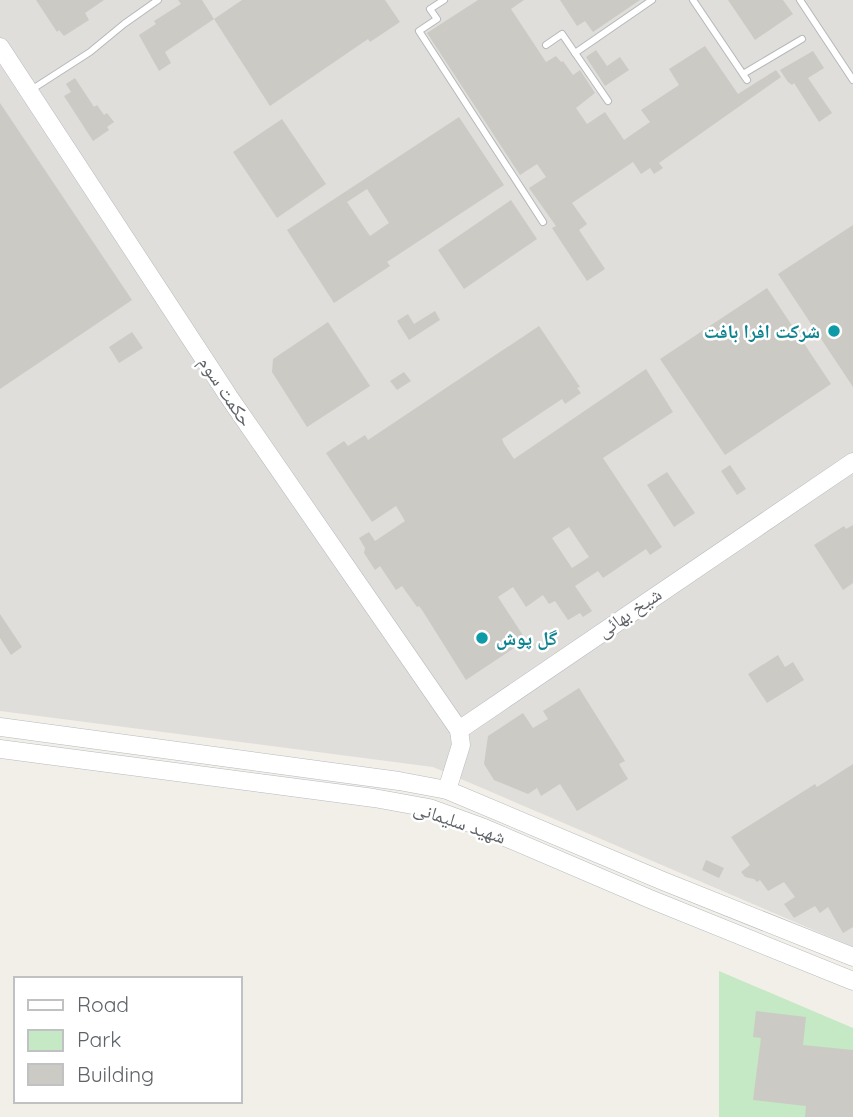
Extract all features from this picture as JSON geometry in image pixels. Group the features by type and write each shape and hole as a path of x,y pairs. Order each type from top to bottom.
{"main road":[{"name":"حکمت سوم","path":"0,47 229,397 459,730"},
{"name":"شیخ بهائی","path":"459,730 853,462"},
{"name":"شهید سلیمانی","path":"0,727 371,777 447,790 853,957"},
{"path":"447,790 461,745 459,730"},
{"name":"شهید سلیمانی","path":"0,749 374,798 429,808 484,828 853,981"}],"lane":[{"path":"29,92 90,52 158,0"},
{"path":"444,0 430,9 436,19 419,31 543,222"},
{"path":"575,53 652,0"},
{"path":"693,0 745,77 802,38"},
{"path":"800,0 853,80"},
{"path":"545,45 562,34 608,101"}],"shaded area":[{"path":"0,0 853,0 853,947 433,767 0,711"}],"green space":[{"path":"719,971 853,1028 853,1117 719,1117"}],"building":[{"path":"36,0 104,0 85,13 89,20 64,36 59,30 57,32"},
{"path":"178,0 202,0 214,19 165,52 171,63 159,71 139,35 156,24 154,21 181,4"},
{"path":"242,0 385,0 400,22 370,42 368,39 270,106 214,19"},
{"path":"478,0 524,0 511,9 546,62 556,56 573,75 580,70 595,93 576,108 587,124 605,112 624,140 650,122 641,110 679,85 669,69 705,46 738,94 776,70 781,77 659,163 663,168 654,174 650,168 641,174 633,162 572,203 587,224 579,230 605,269 587,281 552,228 556,226 529,188 546,177 537,164 520,175 427,33"},
{"path":"560,0 640,0 593,32 585,21 577,26"},
{"path":"728,0 783,0 793,14 755,40"},
{"path":"596,50 607,66 620,57 629,70 605,86 586,57"},
{"path":"813,51 824,68 808,78 832,113 819,122 794,83 792,85 788,82 780,70"},
{"path":"75,78 94,107 97,105 104,115 107,113 114,122 107,127 109,130 93,141 64,96 71,92 66,84"},
{"path":"0,103 132,300 0,389"},
{"path":"459,117 504,185 387,262 390,266 334,303 287,230","holes":["367,189 389,223 370,236 347,202"]},
{"path":"282,119 326,184 277,218 233,152"},
{"path":"511,200 537,239 464,289 438,250"},
{"name":"شرکت افرا بافت","path":"853,225 853,387 778,274"},
{"path":"767,288 831,384 725,455 660,359"},
{"path":"435,311 440,320 409,340 397,321 408,314 414,324"},
{"path":"328,322 370,386 307,427 272,372 273,359"},
{"path":"539,326 580,387 577,388 581,393 565,404 562,399 502,439 504,444 514,459 646,369 673,412 603,458 662,547 650,555 646,549 603,578 598,571 575,586 592,611 583,617 580,613 568,620 555,601 549,604 543,595 526,607 513,587 498,597 526,640 466,680 419,606 417,607 402,586 396,590 380,566 375,570 364,553 365,548 359,538 369,532 375,541 405,521 396,506 372,522 326,453 344,441 348,446 365,435 368,440","holes":["569,527 589,557 572,568 552,538"]},
{"path":"132,332 143,348 119,363 109,347"},
{"path":"404,372 411,381 397,390 390,381"},
{"path":"730,465 746,489 737,495 721,471"},
{"path":"667,472 695,513 674,527 647,485"},
{"path":"853,525 853,583 843,590 814,545 844,526 846,529"},
{"path":"0,614 22,647 11,655 0,638"},
{"path":"778,655 785,667 793,662 804,680 767,703 748,674"},
{"path":"579,688 625,761 619,764 628,779 577,811 560,784 541,796 537,788 528,794 494,780 484,764 488,736 523,713 533,728 548,719 543,711"},
{"path":"853,764 853,927 843,933 828,907 820,913 815,906 794,918 784,904 795,897 784,882 768,891 760,880 757,882 745,877 741,872 750,865 731,837 815,784 817,787"},
{"path":"706,860 724,868 719,878 702,870"},
{"path":"756,1011 806,1017 803,1045 853,1050 853,1117 805,1117 806,1106 753,1100 761,1038 753,1037"}],"place":[{"name":"شرکت افرا بافت","path":"834,331"},
{"name":"گل پوش","path":"482,638"}]}
